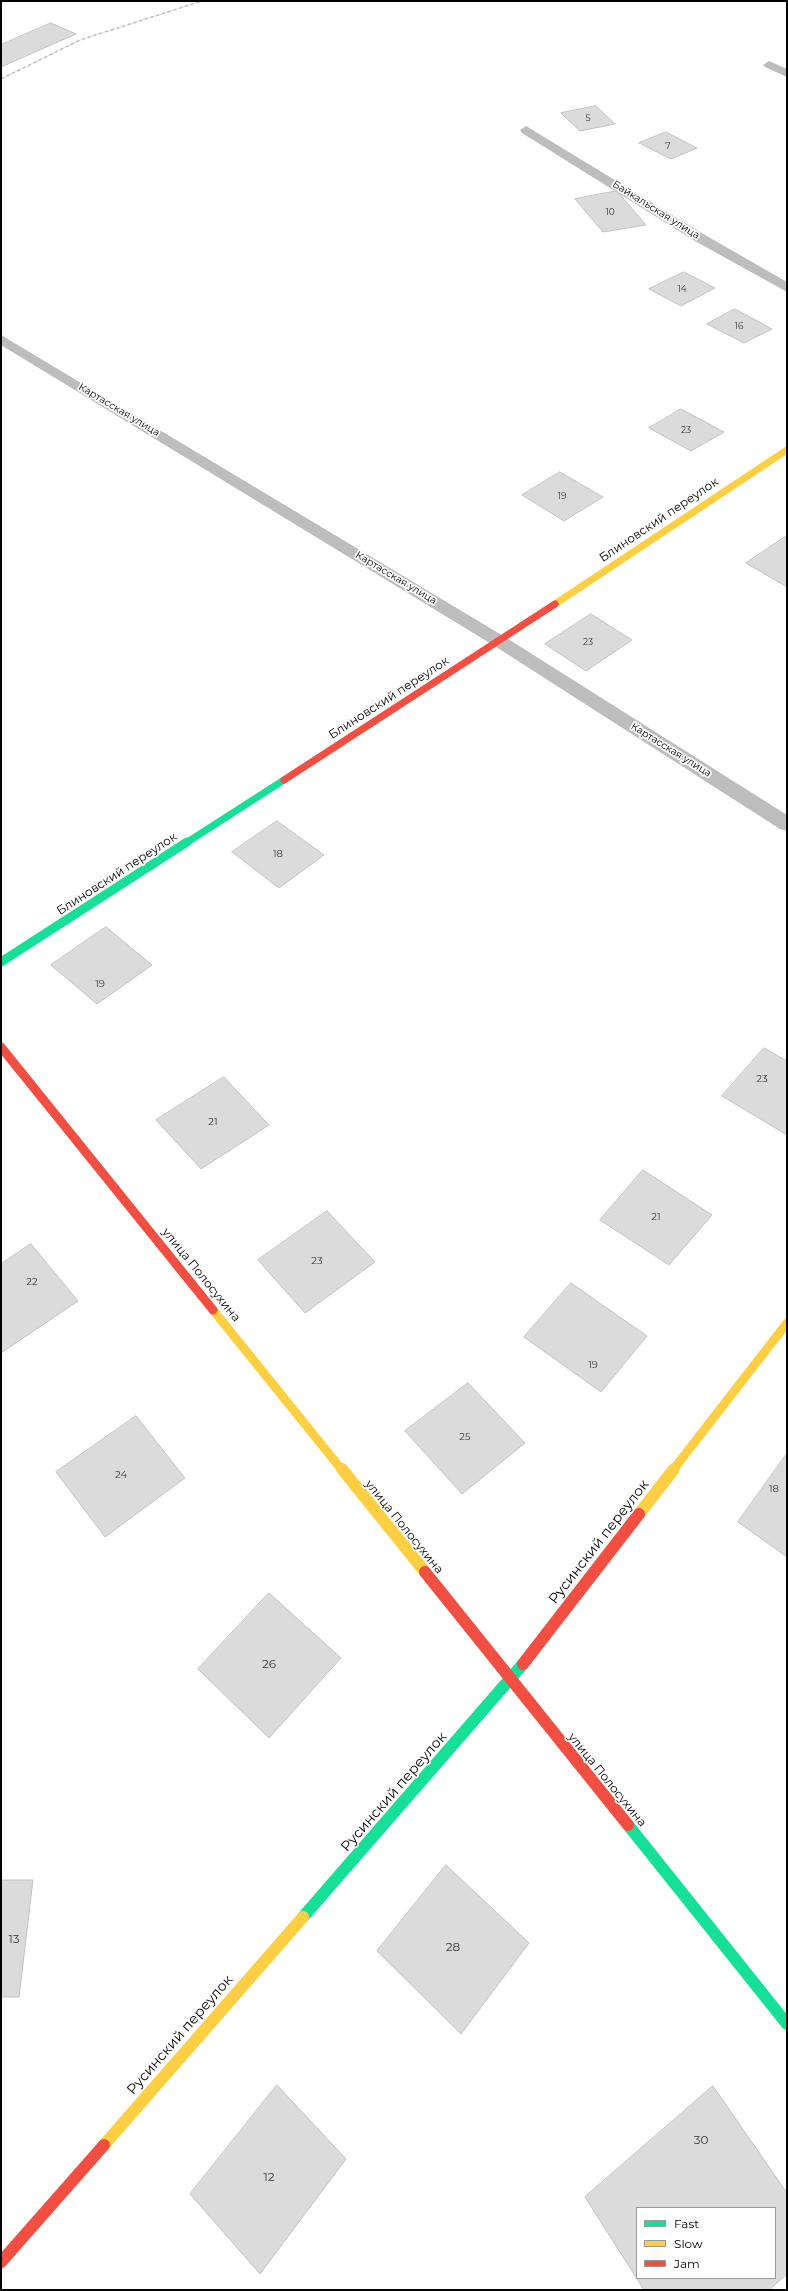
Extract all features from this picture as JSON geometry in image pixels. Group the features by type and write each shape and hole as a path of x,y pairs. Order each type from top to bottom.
{"street":[{"path":"769,65 787,73"},
{"name":"Байкальская улица","path":"526,130 700,238 787,288"},
{"name":"Картасская улица","path":"1,339 499,641 787,824"},
{"name":"Блиновский переулок","path":"1,962 499,641 787,450"},
{"name":"улица Полосухина","path":"1,1047 511,1679 787,2024"},
{"name":"Русинский переулок","path":"1,2262 511,1679 787,1323"}],"building":[{"path":"51,23 76,34 1,67 1,45"},
{"path":"596,106 615,124 580,131 561,113"},
{"path":"666,132 697,148 671,159 639,143"},
{"path":"617,191 646,225 603,232 575,199"},
{"path":"684,272 715,288 681,306 649,289"},
{"path":"735,309 772,329 744,343 707,324"},
{"path":"681,409 724,432 691,451 649,428"},
{"path":"560,472 603,497 564,521 522,495"},
{"path":"785,537 787,538 787,587 746,563"},
{"path":"591,614 632,640 586,671 545,644"},
{"path":"277,821 324,855 279,888 232,852"},
{"path":"106,927 152,965 97,1004 51,965"},
{"path":"764,1048 787,1061 787,1135 722,1096"},
{"path":"224,1077 269,1125 201,1169 156,1120"},
{"path":"643,1170 712,1215 669,1265 600,1220"},
{"path":"327,1211 375,1262 305,1313 258,1260"},
{"path":"31,1244 78,1301 1,1353 1,1264"},
{"path":"571,1283 647,1336 601,1392 524,1337"},
{"path":"468,1383 525,1443 462,1494 405,1431"},
{"path":"136,1416 185,1478 105,1537 56,1472"},
{"path":"786,1455 787,1456 787,1557 738,1522"},
{"path":"269,1593 341,1658 269,1738 198,1669"},
{"path":"446,1865 529,1943 461,2034 377,1951"},
{"path":"1,1880 33,1880 19,1997 1,1997"},
{"path":"277,2085 346,2159 260,2274 190,2194"},
{"path":"713,2086 787,2193 787,2274 769,2290 644,2290 637,2279 776,2279 776,2207 636,2207 636,2277 585,2197"}],"railway":[{"path":"1,79 80,40 202,1"}],"traffic: fast":[{"path":"1,962 284,780"},
{"path":"303,1917 523,1664"},
{"path":"628,1825 787,2024"}],"traffic: slow":[{"path":"555,604 787,450"},
{"path":"213,1310 425,1572"},
{"path":"639,1514 787,1323"},
{"path":"104,2145 303,1917"}],"traffic: jam":[{"path":"284,780 555,604"},
{"path":"1,1047 213,1310"},
{"path":"523,1664 639,1514"},
{"path":"425,1572 628,1825"},
{"path":"1,2262 104,2145"}]}
